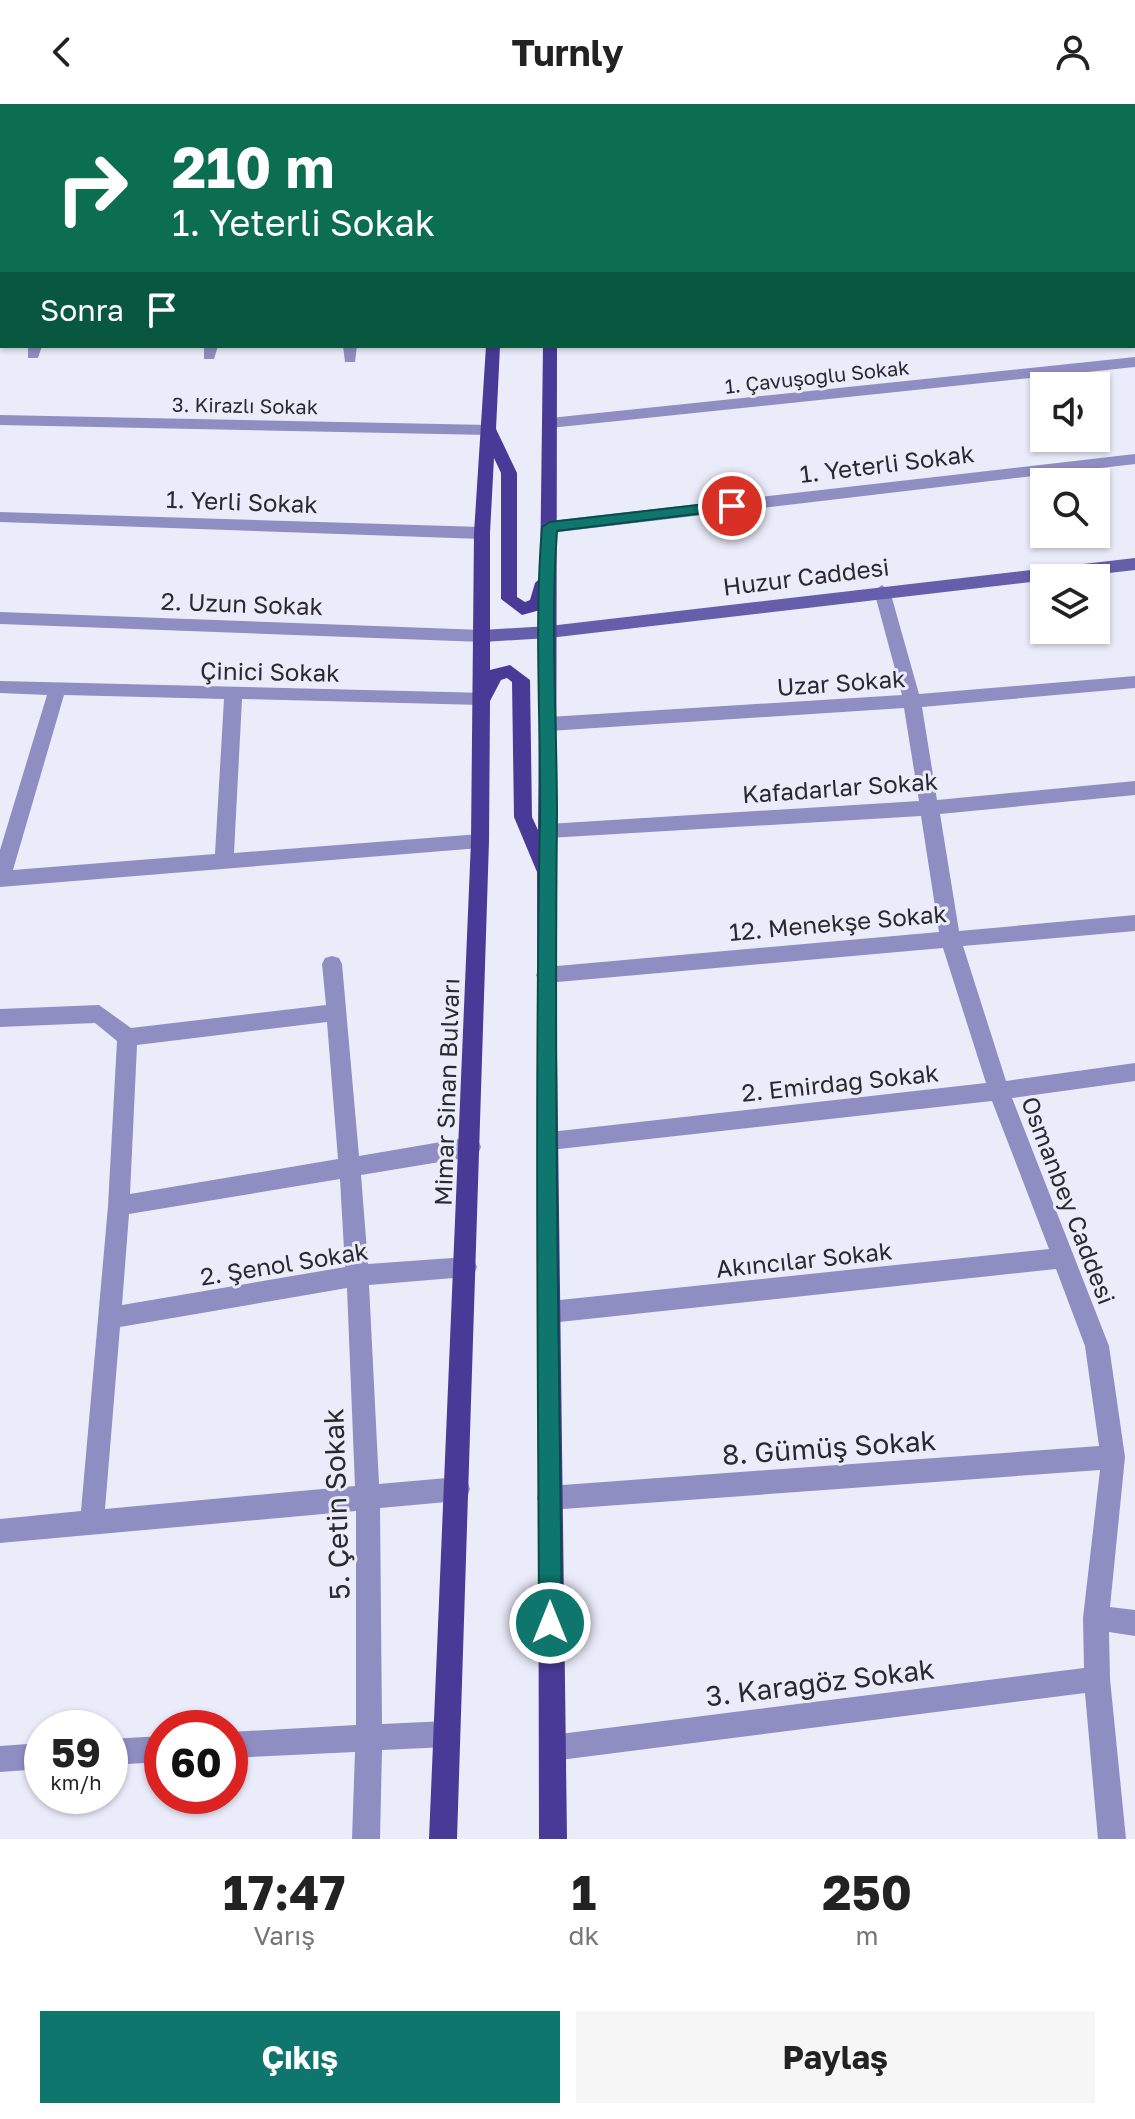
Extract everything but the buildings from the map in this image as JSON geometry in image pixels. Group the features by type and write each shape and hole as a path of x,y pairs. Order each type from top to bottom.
{"main road":[{"name":"Mimar Sinan Bulvarı","path":"443,1839 480,841 482,533 493,348"},
{"path":"550,348 550,527 546,572 549,632 546,975 550,1141 549,1498 553,1839"},
{"path":"489,430 509,473 509,599 522,609 538,604 546,572"},
{"name":"Huzur Caddesi","path":"483,636 549,632 1135,564"},
{"path":"482,698 495,675 510,671 521,680 523,817 547,878"}],"street":[{"name":"1. Çavuşoğlu Sokak","path":"550,423 1135,362"},
{"name":"3. Kirazlı Sokak","path":"0,420 489,430"},
{"name":"1. Yeterli Sokak","path":"550,527 1135,459"},
{"name":"1. Yerli Sokak","path":"0,517 482,533"},
{"name":"Osmanbey Caddesi","path":"882,591 912,701 950,938 999,1091 1097,1346 1113,1457 1096,1618 1097,1679 1112,1839"},
{"name":"2. Uzun Sokak","path":"0,618 483,636"},
{"name":"Uzar Sokak","path":"549,724 912,701 1135,682"},
{"name":"Çinici Sokak","path":"0,687 482,698"},
{"path":"57,689 0,879 480,841"},
{"path":"224,861 233,694"},
{"name":"Kafadarlar Sokak","path":"548,831 930,808 1135,788"},
{"name":"12. Menekşe Sokak","path":"546,975 1135,923"},
{"name":"5. Çetin Sokak","path":"332,964 349,1168 369,1497 370,1737 366,1839"},
{"path":"0,1018 99,1014 127,1037 337,1012"},
{"path":"92,1523 119,1206 127,1037"},
{"name":"2. Emirdağ Sokak","path":"550,1141 999,1091 1135,1072"},
{"path":"119,1206 470,1147"},
{"name":"Akıncılar Sokak","path":"550,1312 1064,1258"},
{"name":"2. Şenol Sokak","path":"110,1318 355,1276 466,1267"},
{"name":"8. Gümüş Sokak","path":"549,1498 1113,1457"},
{"path":"0,1531 458,1489"},
{"path":"1096,1618 1135,1623"},
{"name":"3. Karagöz Sokak","path":"552,1748 1097,1679"},
{"path":"248,1744 447,1734"},
{"path":"0,1759 24,1757"}],"route":[{"path":"550,1623 550,1141 546,975 549,724 546,572 550,527 732,506"}]}
